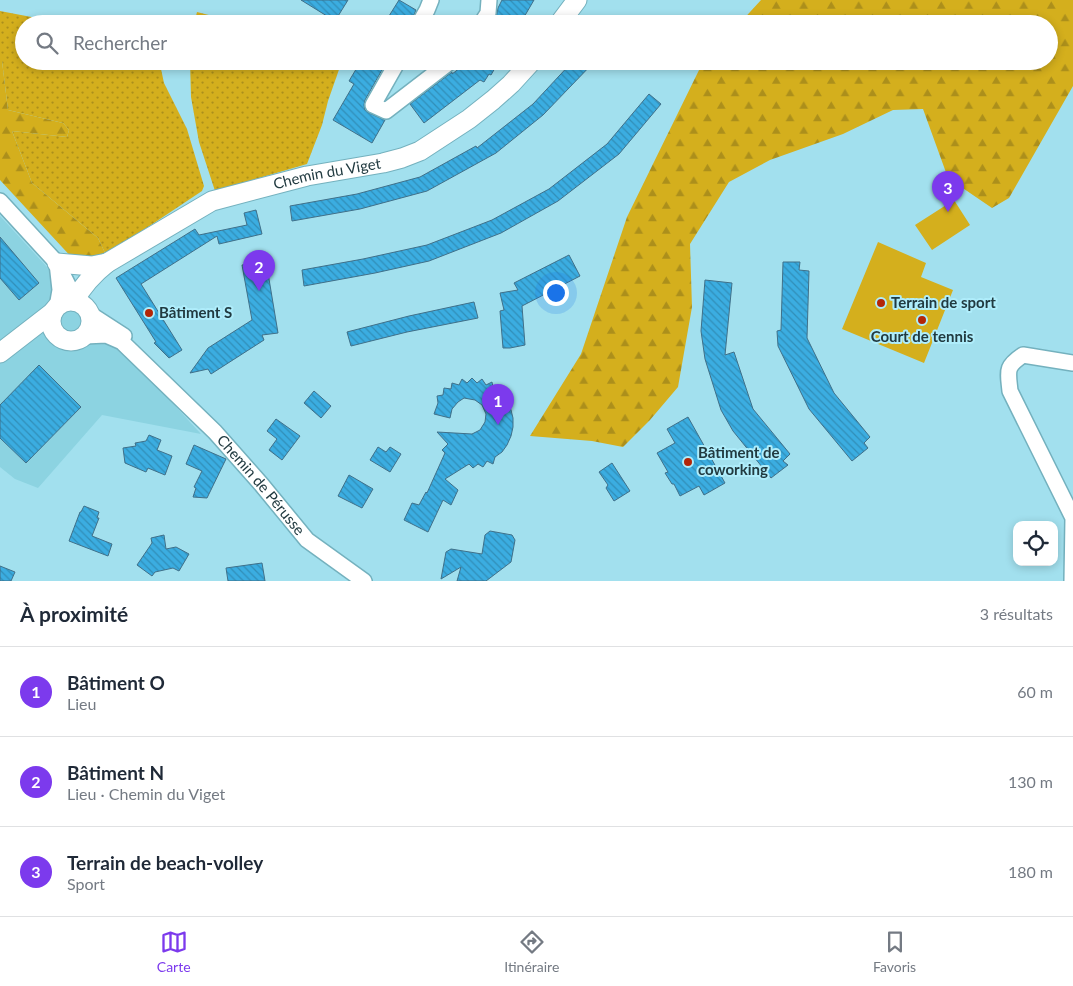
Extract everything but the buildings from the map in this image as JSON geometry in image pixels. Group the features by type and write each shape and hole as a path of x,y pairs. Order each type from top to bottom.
{"street":[{"path":"424,15 430,0"},
{"path":"487,15 489,0"},
{"path":"566,15 577,0"},
{"path":"393,70 373,105 386,111 439,70"},
{"name":"Chemin du Viget","path":"107,263 212,201 306,176 383,163 420,151 481,109 511,84 524,70"},
{"path":"0,201 57,263 70,289 72,307"},
{"path":"57,263 92,266 107,263"},
{"path":"0,353 20,338 72,307 78,294 92,275 107,263"},
{"path":"72,307 91,318 90,328 85,336 74,341 68,341 62,339 53,330 51,318 72,307"},
{"name":"Chemin de Pérusse","path":"72,307 124,336 163,381"},
{"path":"20,338 57,335"},
{"name":"Chemin de Pérusse","path":"85,336 106,335 122,342 214,432 261,484 307,540 364,581"},
{"path":"1072,581 1073,518 1010,390 1008,370 1013,361 1023,355 1073,363"}],"shaded area":[{"path":"0,216 201,434 102,415 38,488 15,479 0,467"}],"green space":[{"path":"761,0 1073,0 1073,86 1009,198 992,208 948,178 923,109 893,110 843,134 770,160 729,182 690,244 692,307 678,387 650,420 623,447 592,441 530,436 581,354 627,217 699,70 1058,70 1058,15 747,15"},
{"path":"0,11 21,15 15,15 15,70 161,70 164,83 187,129 204,186 202,191 106,255 98,238 32,183 12,131 67,137 69,130 63,123 8,110 2,61 0,61"},
{"path":"197,12 209,15 196,15"},
{"path":"0,61 2,61 8,110 63,123 69,130 67,137 12,131 32,183 98,238 106,255 75,261 0,180"},
{"path":"190,70 339,70 322,125 307,164 215,191 199,142 191,97"},
{"path":"954,200 970,225 932,250 915,225"},
{"name":"Terrain de sport","path":"878,242 926,263 921,277 953,290 924,363 842,329"}],"place":[{"name":"Terrain de beach-volley","path":"948,212"},
{"name":"Bâtiment N","path":"259,291"},
{"name":"Terrain de sport","path":"881,303"},
{"name":"Bâtiment S","path":"149,313"},
{"name":"Court de tennis","path":"922,320"},
{"name":"Bâtiment O","path":"498,425"},
{"name":"Bâtiment de coworking","path":"688,462"}]}
